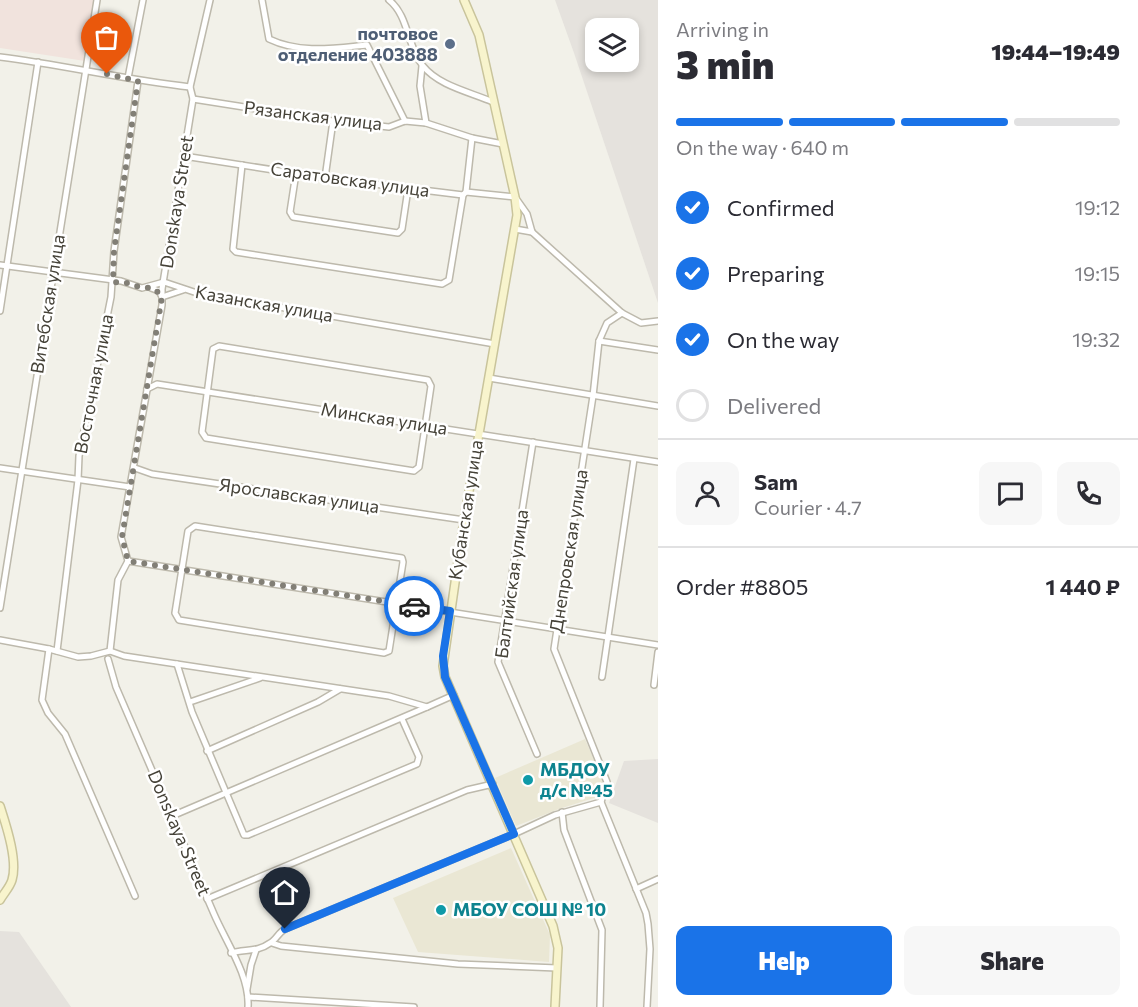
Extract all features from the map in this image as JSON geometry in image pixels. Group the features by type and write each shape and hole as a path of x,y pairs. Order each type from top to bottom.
{"street":[{"name":"Витебская улица","path":"0,608 97,0"},
{"path":"128,78 143,0"},
{"name":"Donskaya Street","path":"128,561 122,537 193,99 190,87 210,0"},
{"path":"262,0 269,39 304,49 367,45 405,121"},
{"path":"389,0 398,7 422,66 420,86 426,123"},
{"name":"Кубанская улица","path":"464,0 479,35 517,215 464,520 443,666 554,926 558,948 555,1007"},
{"path":"0,57 86,70 138,81 190,87"},
{"path":"0,311 38,62"},
{"path":"422,66 439,79 493,102"},
{"name":"Восточная улица","path":"57,651 79,456 113,282 114,251 138,81"},
{"name":"Рязанская улица","path":"193,99 333,121 389,127 405,121 426,123 472,138 503,144"},
{"path":"325,178 333,121"},
{"path":"242,165 232,245 236,252 442,284 449,280 472,138"},
{"name":"Саратовская улица","path":"184,156 408,189 515,197"},
{"path":"296,173 290,213 293,218 398,233 402,229 408,189"},
{"path":"515,197 527,214 532,232"},
{"path":"515,229 532,232 622,313 641,323 658,321"},
{"path":"0,265 127,283 142,288 165,282"},
{"name":"Казанская улица","path":"165,282 183,290 495,344"},
{"path":"149,287 159,291 162,297 183,290"},
{"name":"Днепровская улица","path":"622,313 607,323 599,341 593,396 554,649 607,782 601,802 646,913 650,949 647,1007"},
{"path":"599,341 658,350"},
{"path":"219,346 428,380 431,386 419,466 414,471 206,438 202,432 209,391 213,350 219,346"},
{"path":"489,378 658,406"},
{"name":"Минская улица","path":"147,389 157,384 209,391 658,462"},
{"name":"Балтийская улица","path":"533,442 498,662 537,754"},
{"path":"602,677 634,459"},
{"path":"0,468 130,487"},
{"name":"Ярославская улица","path":"135,468 152,474 464,520"},
{"path":"195,526 399,557 403,562 390,647 384,652 179,620 175,613 181,570 188,531 195,526"},
{"path":"110,651 118,580 128,561 658,645"},
{"path":"0,640 78,657 110,651 124,657"},
{"path":"49,649 42,700 48,713 65,734 135,896"},
{"path":"654,685 658,652"},
{"path":"103,653 108,659 124,657 340,688 389,696 427,707"},
{"name":"Donskaya Street","path":"108,659 116,687 207,899 243,975 248,995 248,1007"},
{"path":"177,664 207,751 243,835 248,835 417,764 419,757 402,719"},
{"path":"190,702 261,677"},
{"path":"207,751 318,702 340,688"},
{"path":"172,816 454,695"},
{"path":"207,899 467,790 493,784"},
{"path":"231,952 256,950 272,943 285,929 562,812 601,802"},
{"path":"0,806 14,870 10,885 0,900"},
{"path":"562,812 564,830 602,930 600,1007"},
{"path":"636,889 658,879"},
{"path":"272,943 280,946 458,964 557,968"},
{"path":"650,949 658,947"},
{"path":"256,950 250,965 248,995 414,1007"}],"shaded area":[{"path":"0,0 94,0 85,61 0,48"},
{"path":"555,0 658,0 658,303 574,53"},
{"path":"585,739 603,781 597,797 516,826 495,778"},
{"path":"658,759 658,823 609,803 624,761"},
{"path":"511,848 550,935 549,962 418,952 393,898"},
{"path":"0,931 19,932 71,1007 0,1007"}],"way so far":[{"path":"107,74 138,81 114,251 113,282 127,283 142,288 149,287 159,291 162,297 122,537 128,561 414,606"}],"place":[{"name":"почтовое отделение 403888","path":"450,44"},
{"name":"МБДОУ д/с №45","path":"528,780"},
{"name":"МБОУ СОШ № 10","path":"441,910"}],"route":[{"path":"285,929 514,834 445,677 443,656 450,611 414,606"}]}
